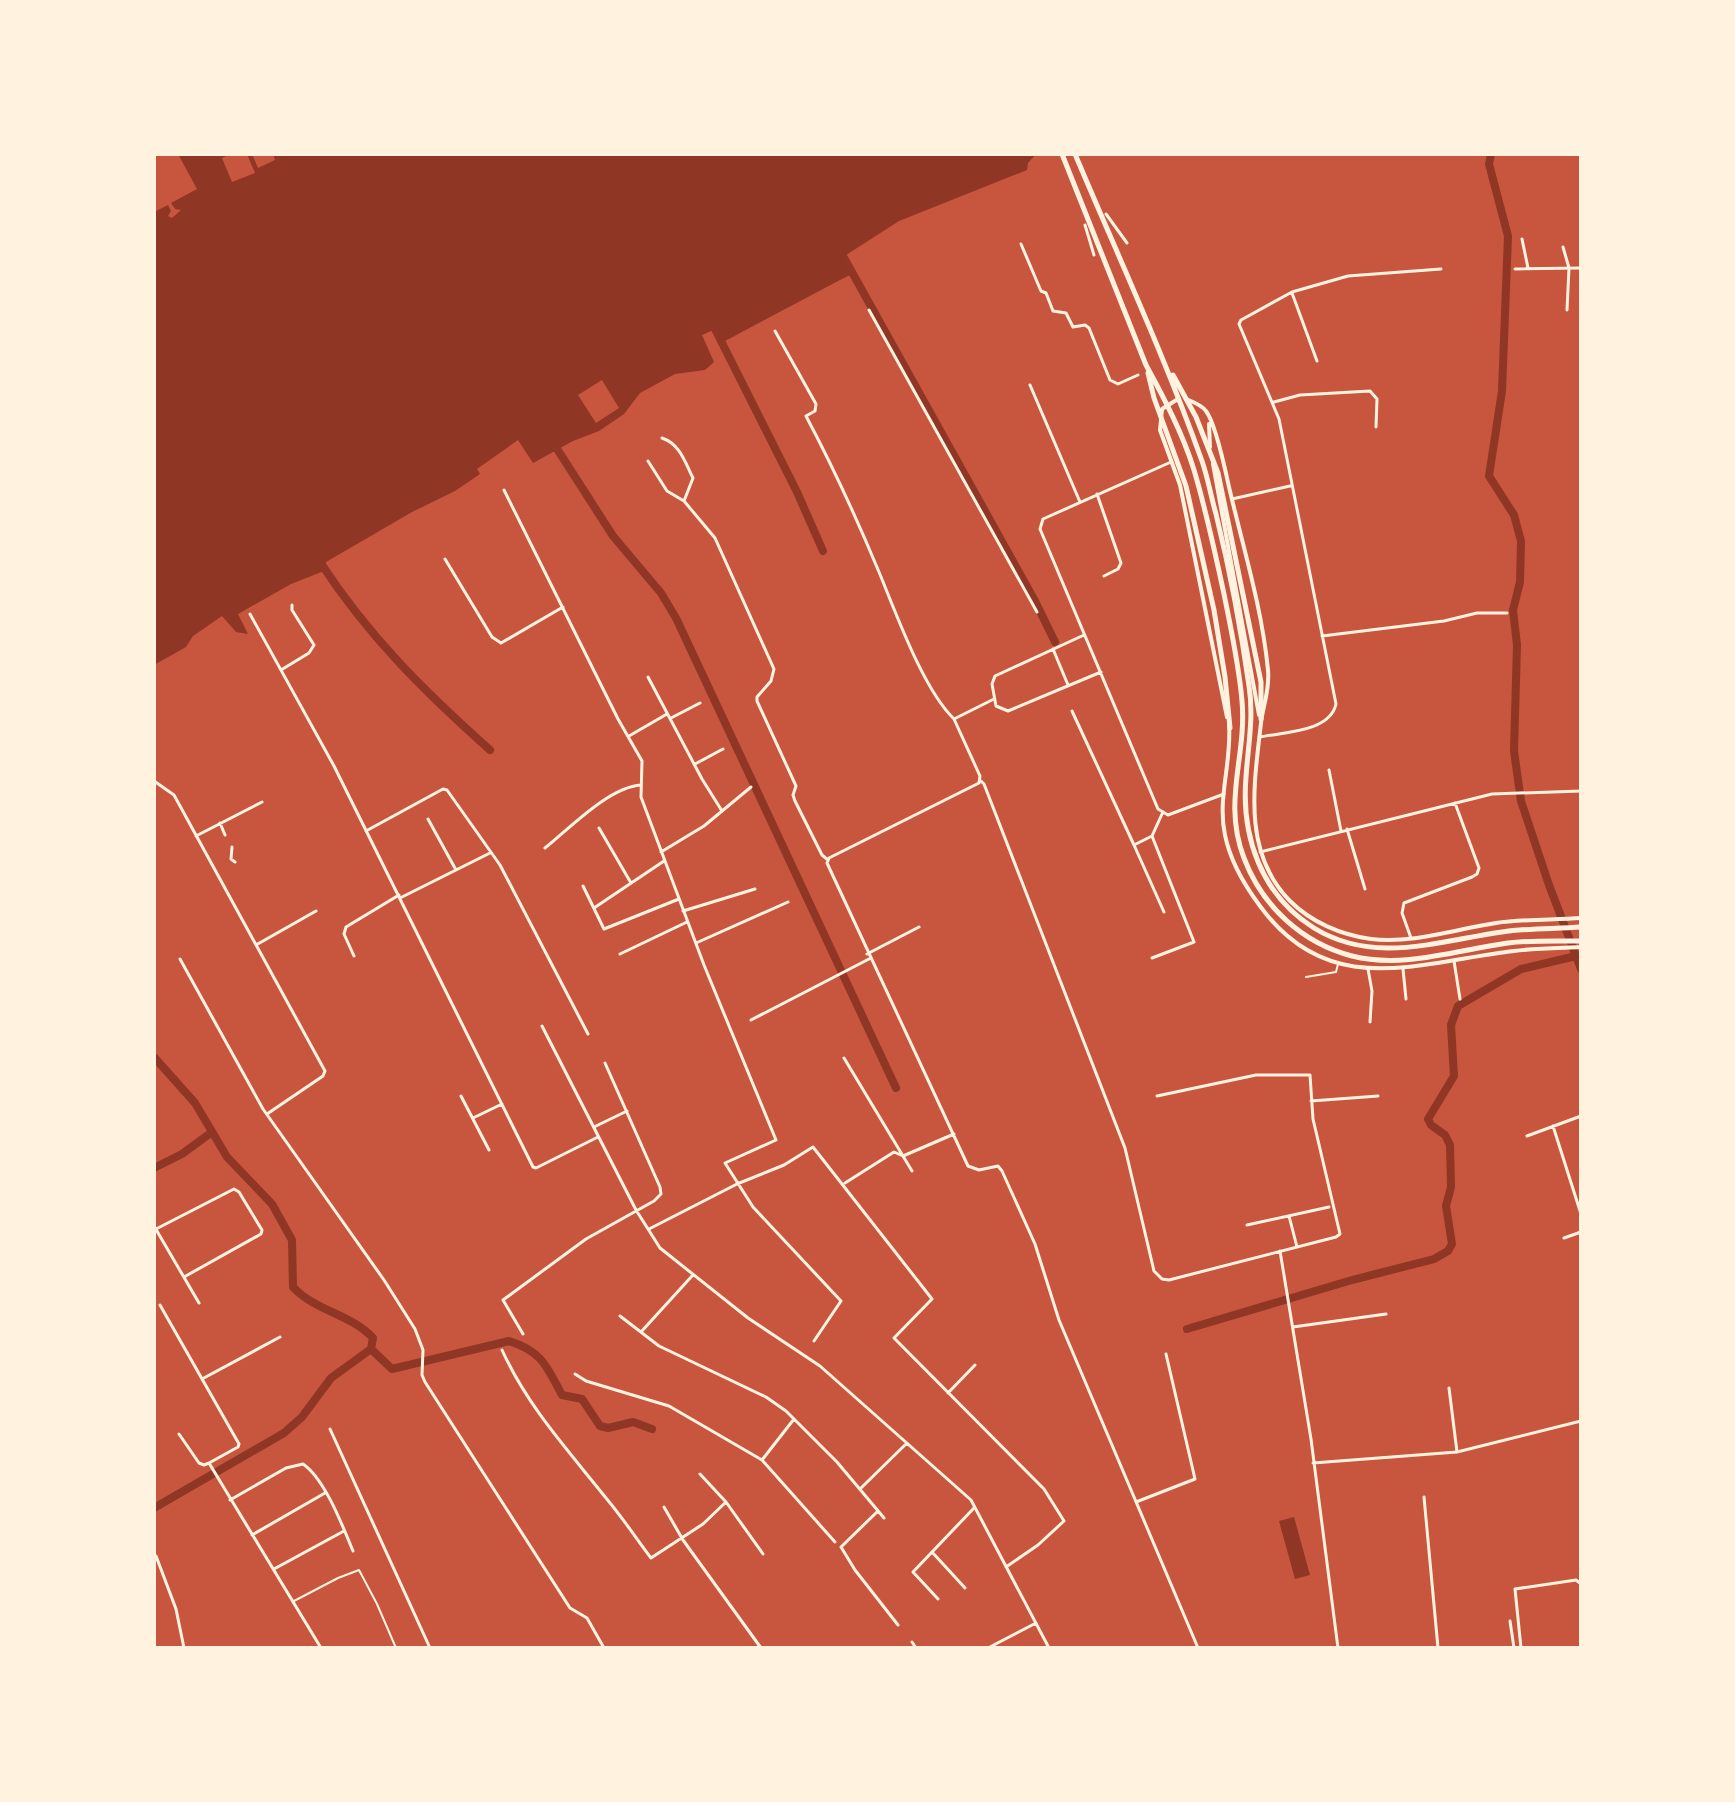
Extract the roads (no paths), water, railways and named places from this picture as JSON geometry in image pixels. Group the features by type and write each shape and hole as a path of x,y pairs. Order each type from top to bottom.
{"main road":[{"path":"1062,154 1146,365 1193,466 1212,535 1233,638 1242,705 1234,789 1236,829 1247,865 1266,899 1295,929 1310,938 1339,952 1371,960 1406,959 1511,943 1581,941"},
{"path":"1075,154 1165,362 1203,464 1239,624 1253,706 1245,792 1247,824 1254,854 1270,885 1290,909 1315,929 1342,941 1371,948 1421,947 1504,932 1581,927"},
{"path":"1165,362 1196,417 1218,473 1261,682 1261,723"},
{"path":"1146,365 1154,398 1186,486 1214,610 1230,728"}],"street":[{"path":"1106,214 1127,243"},
{"path":"1085,225 1094,255"},
{"path":"1522,239 1528,268"},
{"path":"1021,244 1053,311 1066,313 1073,327 1085,325 1089,328 1114,384 1138,375"},
{"path":"1563,247 1569,268 1567,310"},
{"path":"1515,269 1581,268"},
{"path":"1260,737 1323,723 1333,715 1336,704 1274,402 1239,324 1292,292 1348,276 1441,269"},
{"path":"1292,292 1317,361"},
{"path":"869,310 1037,612"},
{"path":"775,331 816,404 815,411 806,416 842,486 912,650 938,699 954,719 984,784 1125,1148 1154,1271 1162,1279 1169,1280 1340,1234 1311,1101 1310,1075 1256,1075 1157,1096"},
{"path":"1030,385 1080,502"},
{"path":"1274,402 1300,395 1370,391 1377,399 1376,427"},
{"path":"1581,918 1499,922 1385,940 1359,937 1320,923 1305,914 1284,894 1270,874 1254,828 1261,723 1269,692 1266,658 1232,499 1206,411 1195,402 1181,398 1172,400 1162,409 1160,430 1180,485 1230,728 1224,794 1225,836 1235,863 1255,900 1277,926 1300,944 1338,963 1368,969 1403,969 1515,951 1581,947"},
{"path":"1209,418 1214,476 1261,723"},
{"path":"662,438 679,450 693,478 684,501"},
{"path":"948,450 953,447"},
{"path":"648,461 669,494 684,501 715,538 774,669 771,681 757,701 796,786 795,801 822,855 828,860 868,956 968,1166 979,1170 998,1166 1002,1171 1035,1244 1059,1320 1198,1648"},
{"path":"1134,845 1152,836 1162,813 1039,524 1043,519 1171,462"},
{"path":"1232,499 1292,486"},
{"path":"504,490 642,761 641,797 687,922 776,1140 725,1163 753,1207 841,1301 814,1341"},
{"path":"1097,494 1121,563 1118,569 1104,576"},
{"path":"445,559 498,642 563,607"},
{"path":"281,670 309,653 314,645 292,610 292,605"},
{"path":"1322,636 1444,621 1477,613 1507,613"},
{"path":"250,614 334,766 535,1168 598,1137"},
{"path":"1084,635 995,676 992,684 996,706 1008,711 1101,672"},
{"path":"1053,649 1068,685"},
{"path":"648,677 722,811"},
{"path":"954,719 994,699"},
{"path":"670,719 700,703"},
{"path":"1072,711 1164,912"},
{"path":"629,736 667,714"},
{"path":"694,764 723,749"},
{"path":"1329,770 1341,831"},
{"path":"154,781 171,791 325,1071 323,1076 267,1114"},
{"path":"828,860 981,781"},
{"path":"545,848 615,792 641,785"},
{"path":"661,852 680,843 751,787"},
{"path":"366,831 445,789 500,865 588,1034"},
{"path":"1260,852 1492,794 1581,791"},
{"path":"1162,813 1168,815 1224,794"},
{"path":"196,836 262,802"},
{"path":"1411,938 1402,913 1404,903 1472,877 1479,868 1455,802"},
{"path":"428,819 456,870"},
{"path":"220,823 225,835"},
{"path":"599,828 631,883"},
{"path":"1347,829 1365,889"},
{"path":"1152,836 1194,942 1152,958"},
{"path":"232,847 231,859 235,862"},
{"path":"354,956 344,934 346,927 399,897 491,853"},
{"path":"593,908 664,861"},
{"path":"583,886 604,929 679,899"},
{"path":"683,911 755,889"},
{"path":"696,943 788,902"},
{"path":"256,945 316,911"},
{"path":"620,954 687,922"},
{"path":"751,1020 845,971 919,927"},
{"path":"180,959 248,1086 415,1329 423,1350 425,1382 570,1608 587,1618 604,1648"},
{"path":"1454,961 1460,999"},
{"path":"1368,969 1372,991 1370,1022"},
{"path":"1403,969 1406,999"},
{"path":"542,1026 636,1210 660,1248 748,1318 820,1366 971,1500 1049,1648"},
{"path":"844,1058 912,1171"},
{"path":"523,1334 503,1300 586,1239 661,1194 605,1063"},
{"path":"461,1096 489,1150"},
{"path":"1311,1101 1378,1096"},
{"path":"473,1118 502,1104"},
{"path":"593,1127 627,1111"},
{"path":"1527,1136 1581,1116"},
{"path":"1553,1126 1581,1214"},
{"path":"843,1184 894,1152 903,1156 954,1134"},
{"path":"649,1229 737,1184 784,1165 813,1147 932,1299 894,1338 1044,1489 1064,1521 1038,1545 1006,1567"},
{"path":"184,1277 261,1234 262,1230 234,1189 155,1231 199,1303"},
{"path":"1247,1225 1329,1207"},
{"path":"1289,1216 1297,1247"},
{"path":"1564,1238 1581,1232"},
{"path":"1280,1251 1338,1648"},
{"path":"641,1332 692,1276"},
{"path":"160,1305 239,1446 204,1465 199,1463 179,1434"},
{"path":"1293,1327 1386,1314"},
{"path":"620,1316 659,1346 766,1397 794,1419 861,1489 884,1518"},
{"path":"202,1379 280,1337"},
{"path":"502,1350 518,1385 651,1558 703,1524 726,1502"},
{"path":"1136,1502 1195,1479 1166,1354"},
{"path":"948,1393 975,1365"},
{"path":"575,1374 586,1381 669,1406 762,1460 835,1542"},
{"path":"1449,1388 1457,1452"},
{"path":"762,1460 794,1419"},
{"path":"1313,1463 1457,1452 1581,1421"},
{"path":"330,1429 430,1648"},
{"path":"861,1489 907,1443"},
{"path":"209,1463 321,1648"},
{"path":"230,1500 303,1464 310,1469 325,1493 353,1551"},
{"path":"700,1474 726,1502 763,1554"},
{"path":"252,1536 325,1493"},
{"path":"1424,1497 1438,1648"},
{"path":"664,1507 682,1538 761,1648"},
{"path":"938,1599 913,1572 975,1507"},
{"path":"878,1511 841,1547 898,1625"},
{"path":"273,1569 344,1531"},
{"path":"932,1552 965,1588"},
{"path":"156,1556 176,1609 184,1648"},
{"path":"1521,1648 1515,1589 1576,1580 1581,1584"},
{"path":"1510,1621 1514,1648"},
{"path":"988,1648 1036,1623"},
{"path":"912,1642 916,1648"}],"lane":[{"path":"1306,977 1336,972 1338,963"},
{"path":"293,1602 359,1570 396,1648"}],"waterway":[{"path":"1491,154 1489,164 1508,236 1502,391 1489,476 1514,515 1521,541 1520,582 1513,610 1517,645 1514,751 1521,801 1581,969"},
{"path":"838,247 1055,642"},
{"path":"715,329 797,492 823,551"},
{"path":"552,441 613,536 661,593 676,618 896,1088"},
{"path":"320,562 378,639 442,706 490,750"},
{"path":"1187,1329 1434,1259 1448,1251 1452,1244 1446,1206 1451,1187 1450,1145 1445,1135 1428,1119 1454,1076 1451,1025 1458,1006 1521,969 1576,956"},
{"path":"154,1057 195,1103 227,1157 272,1204 292,1240 293,1287 312,1302 354,1323 373,1338 371,1349 331,1378 302,1417 284,1433 154,1508"},
{"path":"154,1168 182,1154 212,1132"},
{"path":"371,1349 392,1369 509,1341 536,1355 562,1395 582,1399 600,1426 608,1428 633,1422 652,1429"}]}
